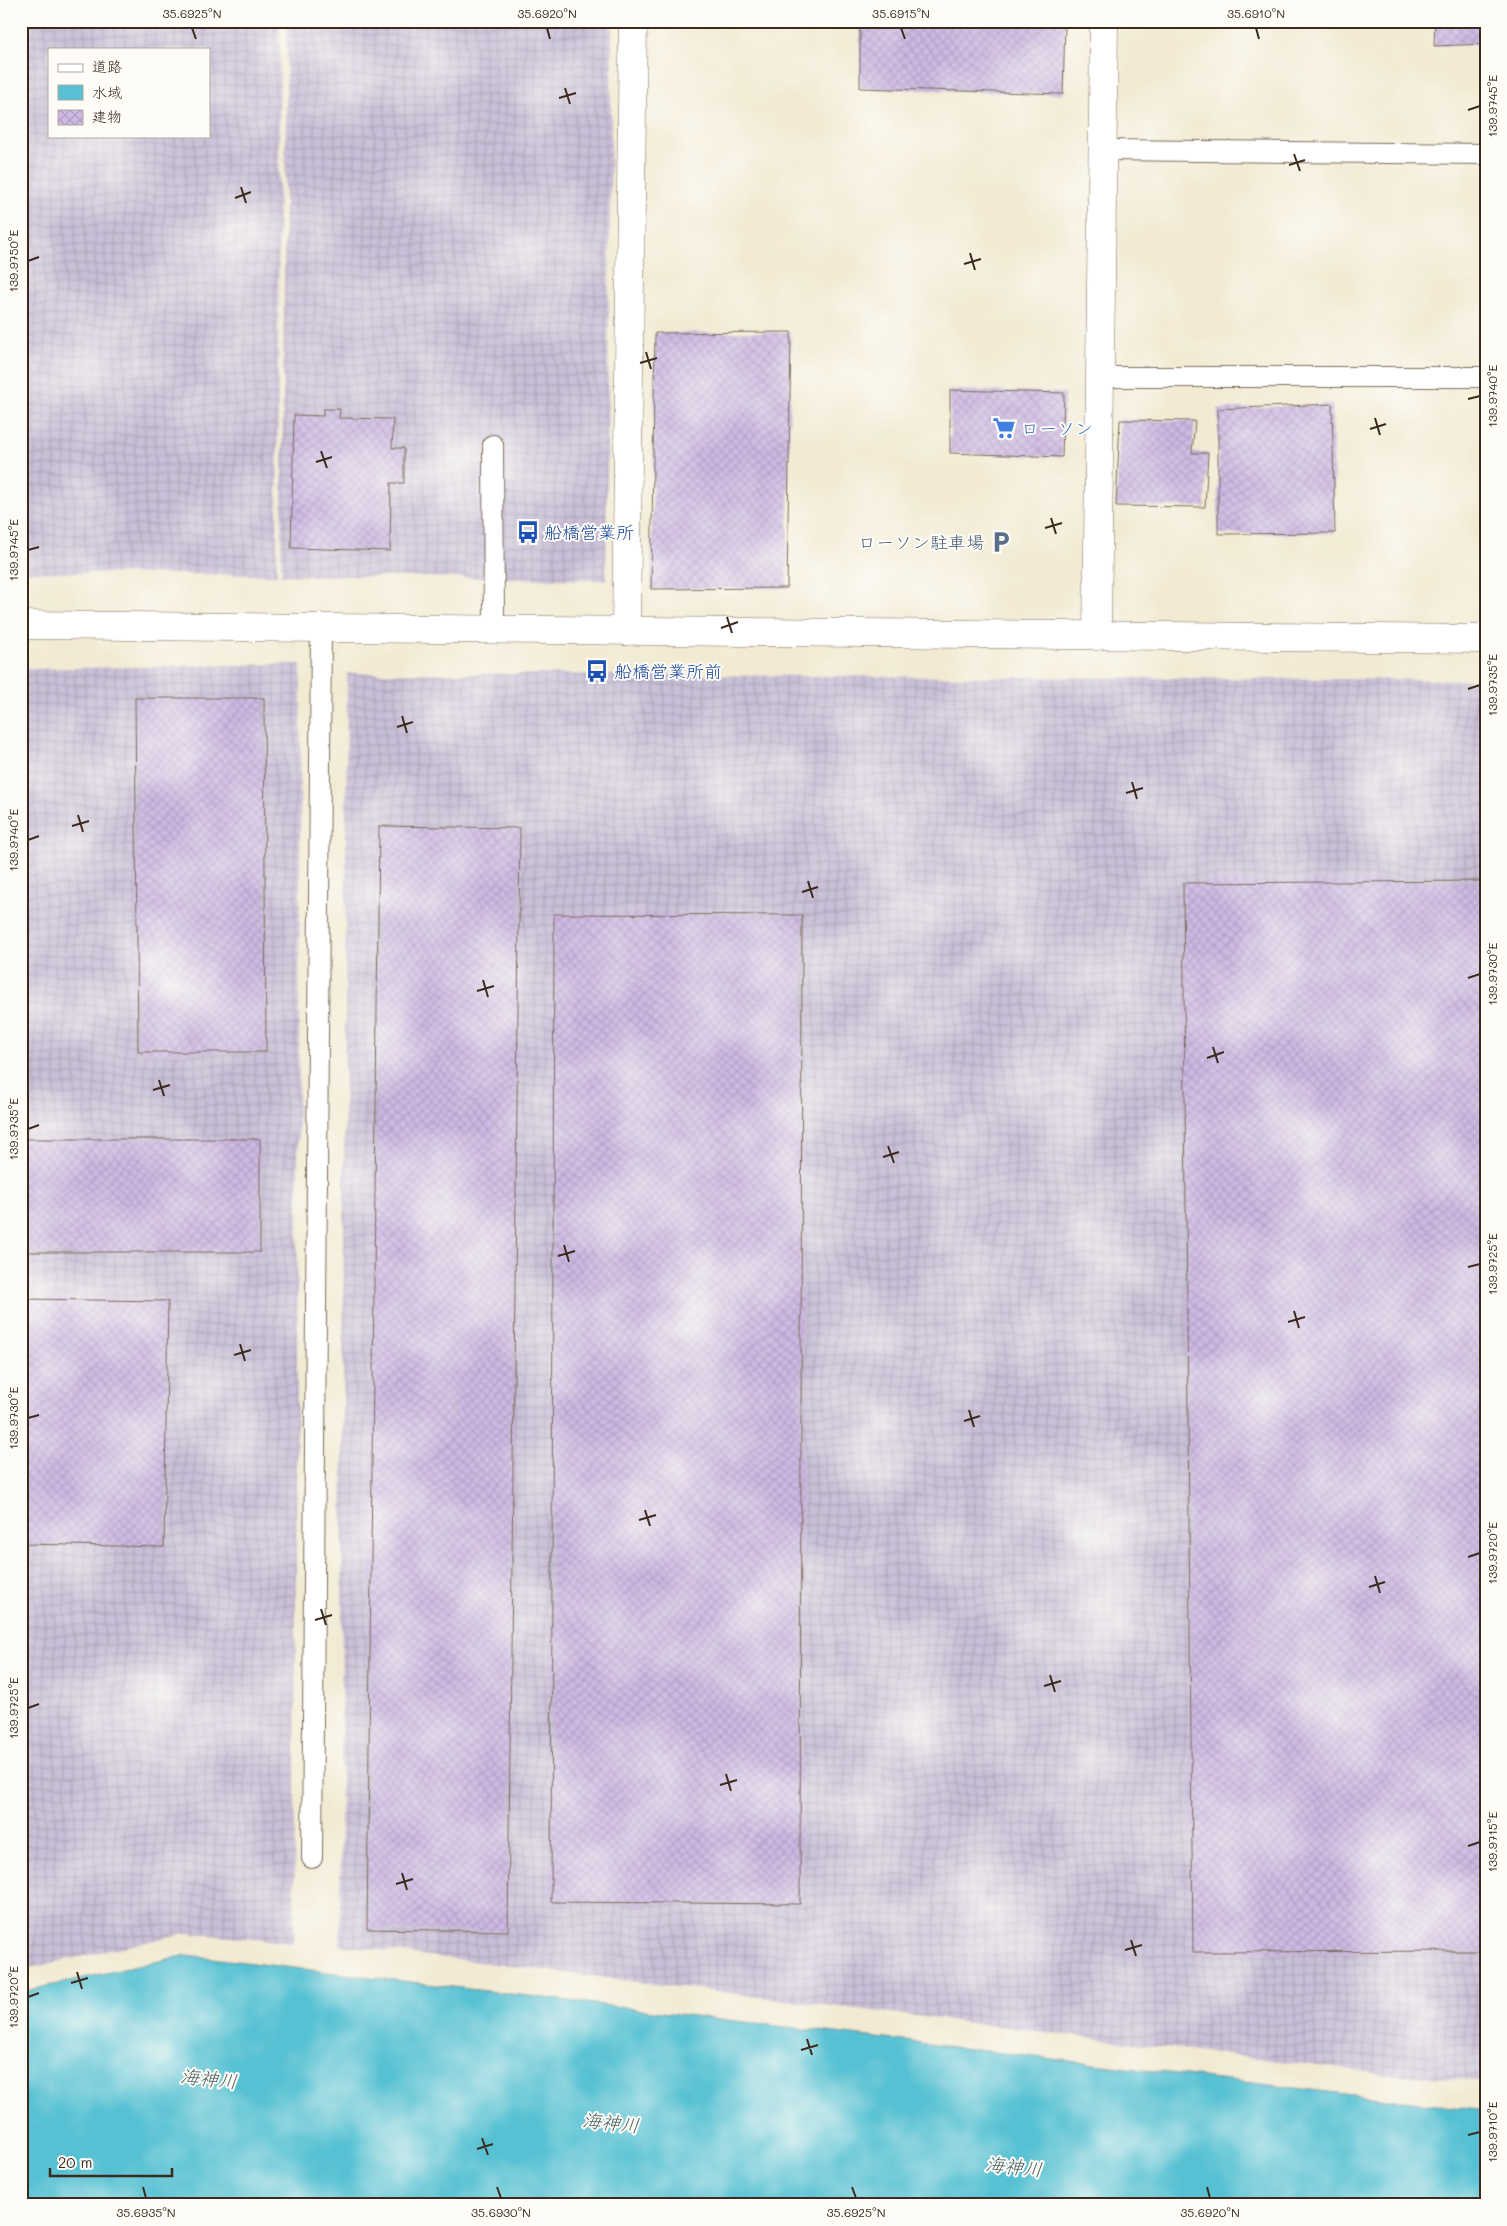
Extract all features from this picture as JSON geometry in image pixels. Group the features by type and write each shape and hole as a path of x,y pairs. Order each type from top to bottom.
{"street":[{"path":"626,631 634,21"},
{"path":"1097,636 1104,21"},
{"path":"21,625 1486,639"}],"lane":[{"path":"1102,150 1486,154"},
{"path":"1100,377 1486,377"},
{"path":"493,445 494,629"},
{"path":"312,1858 321,627"}],"shaded area":[{"path":"21,21 280,21 277,575 21,572"},
{"path":"287,21 612,21 606,580 281,575"},
{"path":"301,664 294,1943 186,1933 21,1970 21,669"},
{"path":"347,673 1486,680 1486,2081 1375,2073 340,1945"}],"water":[{"name":"海神川","path":"186,1955 1486,2111 1486,2205 21,2205 21,1992"}],"building":[{"path":"860,21 1065,21 1063,94 860,88"},
{"path":"1435,21 1486,21 1486,44 1434,46"},
{"path":"791,332 787,588 651,589 655,333"},
{"path":"950,390 1064,393 1062,457 950,453"},
{"path":"1332,404 1335,533 1218,534 1218,409"},
{"path":"323,409 340,409 339,418 393,419 392,448 404,448 404,483 391,483 390,551 291,548 294,415 323,416"},
{"path":"1120,420 1195,421 1192,453 1208,453 1205,507 1116,506"},
{"path":"135,698 264,698 266,1052 138,1052"},
{"path":"379,826 520,828 508,1931 367,1929"},
{"path":"1486,881 1486,1951 1193,1952 1183,883"},
{"path":"554,914 802,915 800,1904 551,1902"},
{"path":"21,1139 260,1139 260,1252 21,1252"},
{"path":"21,1299 168,1301 164,1547 21,1544"}],"place":[{"name":"ローソン","path":"1004,428"},
{"name":"船橋営業所","path":"528,532"},
{"name":"ローソン駐車場","path":"1001,542"},
{"name":"船橋営業所前","path":"597,671"}]}
